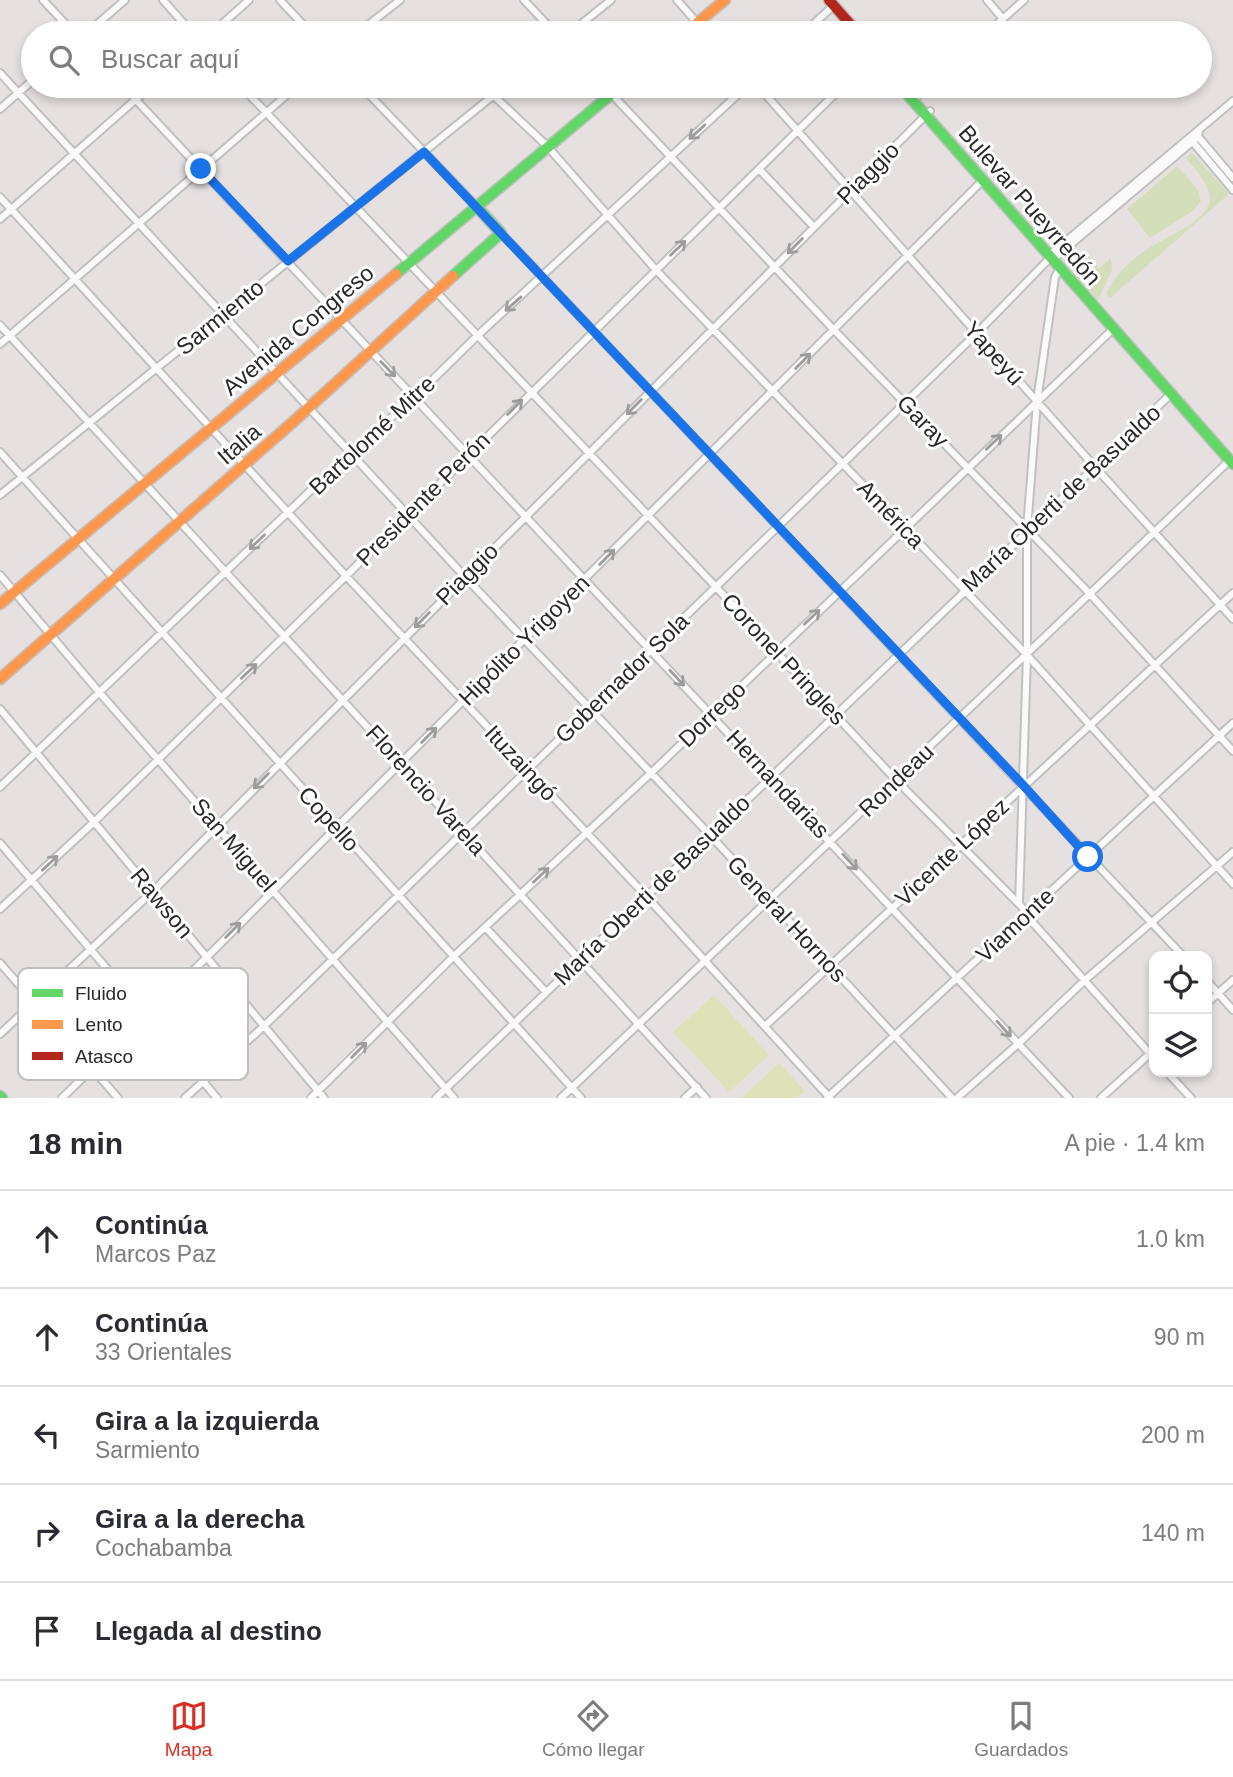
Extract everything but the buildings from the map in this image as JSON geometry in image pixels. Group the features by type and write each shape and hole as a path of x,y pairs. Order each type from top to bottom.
{"street":[{"path":"43,0 63,21"},
{"path":"101,21 125,0"},
{"path":"163,0 181,21"},
{"path":"225,21 249,0"},
{"path":"280,0 300,21"},
{"path":"373,21 400,0"},
{"path":"524,0 544,21"},
{"path":"585,21 611,0"},
{"path":"677,0 694,21"},
{"path":"700,21 725,0"},
{"path":"987,0 1003,19"},
{"path":"1001,21 1024,0"},
{"path":"815,21 832,3 848,21"},
{"name":"General Hornos","path":"0,73 21,96"},
{"path":"0,109 21,90"},
{"name":"General Hornos","path":"23,98 465,577 955,1098"},
{"name":"Coronel Pringles","path":"252,98 896,780 1019,904 1026,915 1149,1050"},
{"path":"0,344 283,98"},
{"path":"372,98 1178,951"},
{"name":"Sarmiento","path":"0,495 489,98"},
{"name":"América","path":"496,98 547,146 656,270 1027,655 1233,884"},
{"name":"Avenida Congreso","path":"0,604 341,320 547,146 599,98"},
{"name":"Garay","path":"616,98 834,330 1090,594 1152,666 1233,751"},
{"name":"Bartolomé Mitre","path":"0,787 351,452 415,397 734,98"},
{"name":"Yapeyú","path":"769,98 976,334 1233,619"},
{"name":"Presidente Perón","path":"0,909 94,822 285,636 830,98"},
{"name":"Bulevar Pueyrredón","path":"915,98 1057,260 1126,344 1133,348"},
{"path":"0,219 136,99"},
{"name":"Hernandarias","path":"136,99 1069,1098"},
{"name":"Gobernador Sola","path":"248,1041 976,334 1233,101"},
{"name":"Bulevar Pueyrredón","path":"928,113 983,180 1130,341 1133,348 1231,462"},
{"name":"Piaggio","path":"71,968 152,891 928,113"},
{"path":"1194,135 1233,178"},
{"path":"1194,135 1232,187"},
{"path":"758,169 814,227"},
{"name":"Hipólito Yrigoyen","path":"196,968 983,180"},
{"name":"Ituzaingó","path":"0,197 346,576 646,896 829,1098"},
{"name":"Italia","path":"0,679 245,465 501,233"},
{"path":"1019,904 1027,655 1027,529 1037,401 1057,260"},
{"name":"Florencio Varela","path":"0,325 706,1098"},
{"name":"Dorrego","path":"311,1098 454,956 712,715 1113,329"},
{"name":"María Oberti de Basualdo","path":"436,1098 1172,393"},
{"name":"Copello","path":"0,452 581,1098"},
{"name":"Rondeau","path":"561,1098 1231,462"},
{"name":"San Miguel","path":"0,575 454,1098"},
{"name":"Vicente López","path":"765,1026 1233,593"},
{"name":"Rawson","path":"0,709 216,968"},
{"name":"Viamonte","path":"829,1098 1233,723"},
{"path":"0,843 107,968"},
{"path":"955,1098 1018,1044 1085,980 1233,852"},
{"path":"485,927 546,992"},
{"path":"0,963 18,984"},
{"path":"1212,998 1233,979"},
{"path":"1212,986 1233,1010"},
{"name":"Rawson","path":"248,1007 324,1098"},
{"name":"Piaggio","path":"0,1034 18,1018"},
{"path":"1101,1098 1149,1057"},
{"path":"1172,1077 1191,1098"},
{"name":"Hipólito Yrigoyen","path":"62,1098 82,1080"},
{"path":"102,1080 118,1098"},
{"path":"203,1082 217,1098"},
{"name":"Gobernador Sola","path":"185,1098 203,1082"},
{"path":"685,1098 697,1087"}],"green space":[{"path":"1192,153 1229,194 1110,298 1106,294 1109,287 1128,264 1146,250 1184,229 1207,208 1210,200 1208,189 1186,158"},
{"path":"1177,166 1198,190 1201,201 1193,211 1150,238 1127,209"},
{"path":"1063,255 1079,258 1087,255 1099,268 1111,258 1112,270 1098,300 1063,260"},
{"path":"714,995 769,1055 729,1092 673,1032"},
{"path":"779,1063 805,1091 797,1098 741,1098"}],"traffic: fast":[{"path":"396,274 607,98"},
{"path":"911,98 1233,464"},
{"path":"453,276 501,233 476,206"}],"traffic: slow":[{"path":"700,21 725,0"},
{"path":"0,604 396,274"},
{"path":"0,679 293,422 453,276"}],"traffic: jam":[{"path":"829,0 847,21"}],"route":[{"path":"201,169 288,261 424,152 1088,857"}]}
